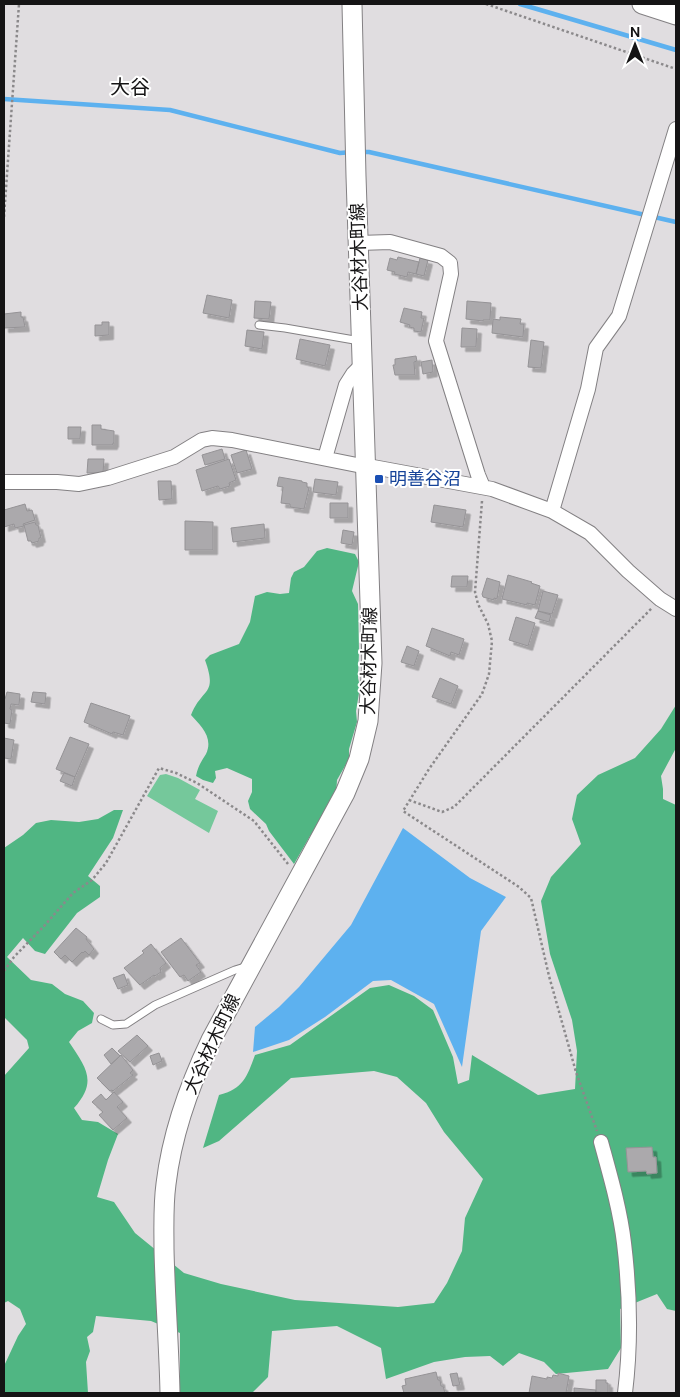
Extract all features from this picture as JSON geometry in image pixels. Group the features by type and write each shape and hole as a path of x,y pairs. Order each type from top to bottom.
{"main road":[{"name":"大谷材木町線","path":"170,1393 165,1291 164,1206 180,1115 192,1081 211,1040 345,793 359,759 368,721 372,663 352,4"},
{"path":"642,4 676,15"}],"street":[{"path":"552,511 588,389 596,348 619,316 676,129"},
{"path":"359,243 390,242 441,256 450,263 451,274 436,341 483,487"},
{"path":"324,458 346,385 362,365"},
{"path":"4,482 78,484 108,478 174,457 202,440 212,438 357,464"},
{"path":"374,467 483,487 552,511 590,533 628,571 660,599 676,609"},
{"path":"601,1142 614,1191 624,1243 630,1325 629,1366 625,1393"}],"lane":[{"path":"259,325 362,341"},
{"path":"101,1019 113,1025 126,1024 155,1005 235,970 251,966"}],"path":[{"path":"4,217 19,4"},
{"path":"486,4 676,68"},
{"path":"483,487 475,592 478,604 488,624 492,641 489,674 479,700 429,769 403,811 519,887 531,898 549,976 571,1053 601,1142"},
{"path":"409,800 442,812 454,807 660,599"},
{"path":"4,971 14,957 74,893 92,880 106,863 159,768 176,773 197,784 254,821 298,877"}],"green space":[{"path":"327,548 355,554 359,562 352,591 358,604 358,678 360,687 356,711 357,722 349,749 349,759 337,780 336,795 320,826 310,836 294,864 269,831 266,824 250,809 248,801 252,792 252,779 227,768 215,771 216,778 213,783 196,776 206,754 208,742 205,732 191,715 209,686 209,672 205,660 210,655 239,644 250,622 255,596 267,592 289,593 291,578 294,572 304,567 317,551"},
{"path":"676,705 676,748 661,776 663,799 676,805 676,1311 667,1309 657,1294 620,1309 621,1348 608,1369 556,1374 544,1362 519,1353 503,1366 490,1356 465,1357 434,1362 386,1379 381,1348 337,1326 272,1331 268,1377 252,1393 180,1393 180,1333 151,1321 96,1316 93,1332 87,1337 90,1351 86,1362 88,1393 4,1393 4,1366 18,1336 26,1324 20,1309 8,1301 4,1303 4,1076 29,1048 27,1040 4,1017 4,848 36,823 51,820 79,822 98,819 114,810 123,810 113,838 88,876 100,886 100,897 77,913 45,954 35,951 23,938 7,957 31,980 52,984 65,994 83,1001 94,1013 92,1023 78,1031 69,1042 80,1059 87,1075 86,1090 74,1108 82,1120 98,1122 118,1134 97,1197 114,1202 135,1233 184,1273 221,1284 295,1300 398,1307 434,1303 447,1283 462,1251 465,1218 483,1179 444,1132 426,1103 397,1077 374,1071 291,1078 219,1141 203,1148 219,1095 239,1086 246,1076 255,1055 290,1045 370,988 389,985 414,996 433,1010 453,1057 458,1084 469,1080 472,1055 538,1095 575,1089 577,1051 572,1020 550,954 541,901 551,877 581,844 572,819 577,795 598,775 635,758 661,729"},
{"path":"166,774 200,790 195,799 218,811 209,833 147,796 160,775"}],"water":[{"path":"403,828 470,878 506,897 481,931 462,1067 434,1004 391,980 373,981 325,1017 289,1040 253,1052 255,1027 299,987 351,925"}],"building":[{"path":"398,257 419,262 416,274 408,272 407,277 387,270 390,258 397,260"},
{"path":"420,258 428,260 424,276 416,274"},
{"path":"207,295 232,300 229,318 203,313"},
{"path":"255,301 271,302 269,319 254,318"},
{"path":"467,301 491,303 490,320 466,319"},
{"path":"404,308 422,312 421,318 424,318 421,332 414,331 414,328 409,327 410,325 400,322"},
{"path":"21,312 25,327 4,328 4,314"},
{"path":"500,317 521,319 520,324 524,324 523,337 492,333 493,319 500,320"},
{"path":"102,322 109,322 109,335 95,336 95,325 102,325"},
{"path":"462,328 477,329 476,347 461,347"},
{"path":"247,330 264,332 262,349 245,346"},
{"path":"300,339 330,345 325,366 296,359"},
{"path":"531,340 544,342 541,368 528,367"},
{"path":"416,356 417,361 414,362 415,375 395,375 393,365 395,365 395,359"},
{"path":"432,360 433,372 423,374 421,362"},
{"path":"92,425 101,425 101,429 114,431 113,445 92,445"},
{"path":"68,427 81,427 80,439 68,439"},
{"path":"222,449 225,459 205,465 202,455"},
{"path":"246,450 252,469 237,473 231,455"},
{"path":"88,459 104,459 103,473 87,473"},
{"path":"229,459 236,480 229,483 230,486 220,489 218,486 202,491 196,470"},
{"path":"279,477 307,483 309,488 304,509 290,507 290,504 281,503 283,487 277,486"},
{"path":"315,479 338,482 336,495 313,492"},
{"path":"158,481 171,481 172,499 159,500"},
{"path":"330,503 348,503 348,518 330,518"},
{"path":"25,504 27,511 32,510 35,520 23,524 24,526 15,528 14,524 4,527 4,510"},
{"path":"434,505 466,510 463,527 431,522"},
{"path":"185,521 213,522 213,550 185,550"},
{"path":"35,522 38,525 41,538 39,538 39,541 32,543 28,541 24,525"},
{"path":"264,524 265,538 233,542 231,528"},
{"path":"343,530 354,532 352,545 341,543"},
{"path":"508,575 540,586 535,605 502,599"},
{"path":"452,576 468,576 467,587 451,587"},
{"path":"487,578 500,582 497,599 483,597 482,594"},
{"path":"543,591 558,595 552,614 538,611"},
{"path":"538,611 551,615 549,622 535,618"},
{"path":"516,617 535,623 528,646 509,640"},
{"path":"432,628 464,639 459,655 451,652 450,656 426,646"},
{"path":"407,646 419,651 414,666 401,662"},
{"path":"440,678 458,686 451,704 432,697"},
{"path":"7,692 20,694 19,705 11,704 10,724 4,723 4,699"},
{"path":"33,692 46,693 45,704 31,702"},
{"path":"91,703 130,716 123,735 113,732 112,734 84,722"},
{"path":"70,737 89,744 75,777 56,769"},
{"path":"4,738 14,740 11,759 4,758"},
{"path":"64,773 75,777 72,786 60,781"},
{"path":"76,928 87,937 86,939 94,949 89,955 85,951 82,952 72,962 65,955 61,959 54,952"},
{"path":"181,938 200,963 196,965 201,972 188,981 184,975 180,977 161,952"},
{"path":"151,944 166,963 160,968 161,972 140,985 124,968 144,953 142,951"},
{"path":"124,974 128,985 118,989 113,978"},
{"path":"137,1035 148,1046 130,1062 118,1051"},
{"path":"112,1048 120,1056 111,1064 104,1055"},
{"path":"159,1053 162,1061 153,1065 150,1056"},
{"path":"121,1055 133,1070 130,1073 133,1075 113,1091 110,1091 97,1078"},
{"path":"114,1092 123,1102 117,1107 127,1118 113,1130 99,1115 103,1112 92,1102 101,1094 106,1100"},
{"path":"652,1147 653,1157 656,1157 657,1173 647,1174 646,1171 628,1172 626,1148"},
{"path":"436,1372 445,1393 404,1393 402,1386 406,1385 405,1379"},
{"path":"457,1373 460,1385 453,1386 450,1374"},
{"path":"558,1373 569,1376 566,1393 529,1393 532,1376 547,1379 547,1377 552,1378 553,1375 558,1376"},
{"path":"596,1380 606,1380 606,1383 608,1383 608,1393 596,1392"},
{"path":"574,1388 596,1390 595,1393 574,1393"}],"waterway":[{"path":"520,4 676,50"},
{"path":"4,99 170,110 340,153 352,152"},
{"path":"359,152 369,152 676,222"}],"place":[{"name":"明善谷沼","path":"379,479"}],"district":[{"name":"大谷","path":"130,87"}]}
